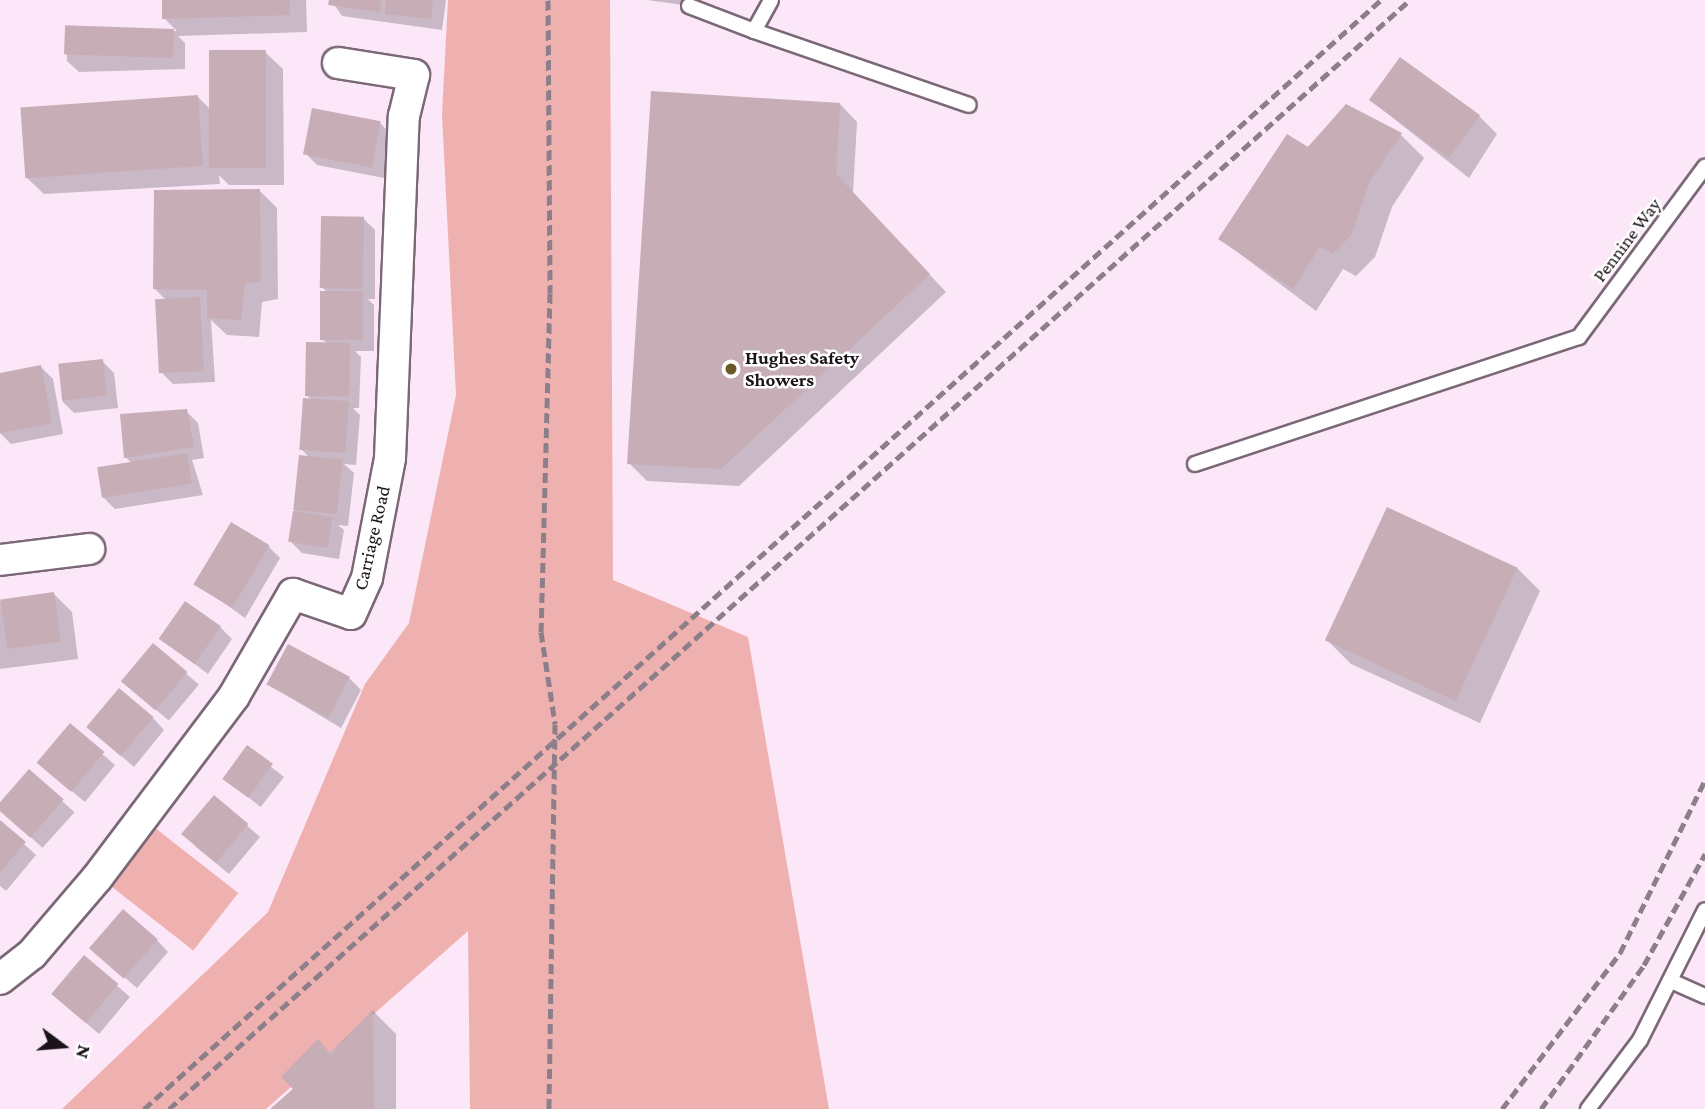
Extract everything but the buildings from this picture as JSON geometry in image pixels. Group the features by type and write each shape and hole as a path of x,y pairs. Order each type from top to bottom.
{"street":[{"name":"Carriage Road","path":"0,979 32,954 97,878 234,696 293,594 351,614 367,578 390,458 404,116 414,75 338,63"},
{"path":"0,560 89,549"}],"lane":[{"path":"754,31 771,0"},
{"path":"689,6 969,106"},
{"name":"Pennine Way","path":"1195,464 1579,337 1705,167"},
{"path":"1588,1109 1640,1040 1705,910"},
{"path":"1671,981 1705,996"}],"shaded area":[{"path":"448,0 610,0 613,580 748,637 829,1109 470,1109 468,931 266,1109 62,1109 268,912 365,684 409,623 456,395 442,114"},
{"path":"150,824 238,893 193,950 105,882"}],"railway":[{"path":"548,0 550,293 541,632 555,724 549,1109"},
{"path":"144,1109 1381,0"},
{"path":"169,1109 1410,0"},
{"path":"1502,1109 1620,953 1705,780"},
{"path":"1541,1109 1644,965 1705,854"}],"place":[{"name":"Hughes Safety Showers","path":"731,369"}]}
